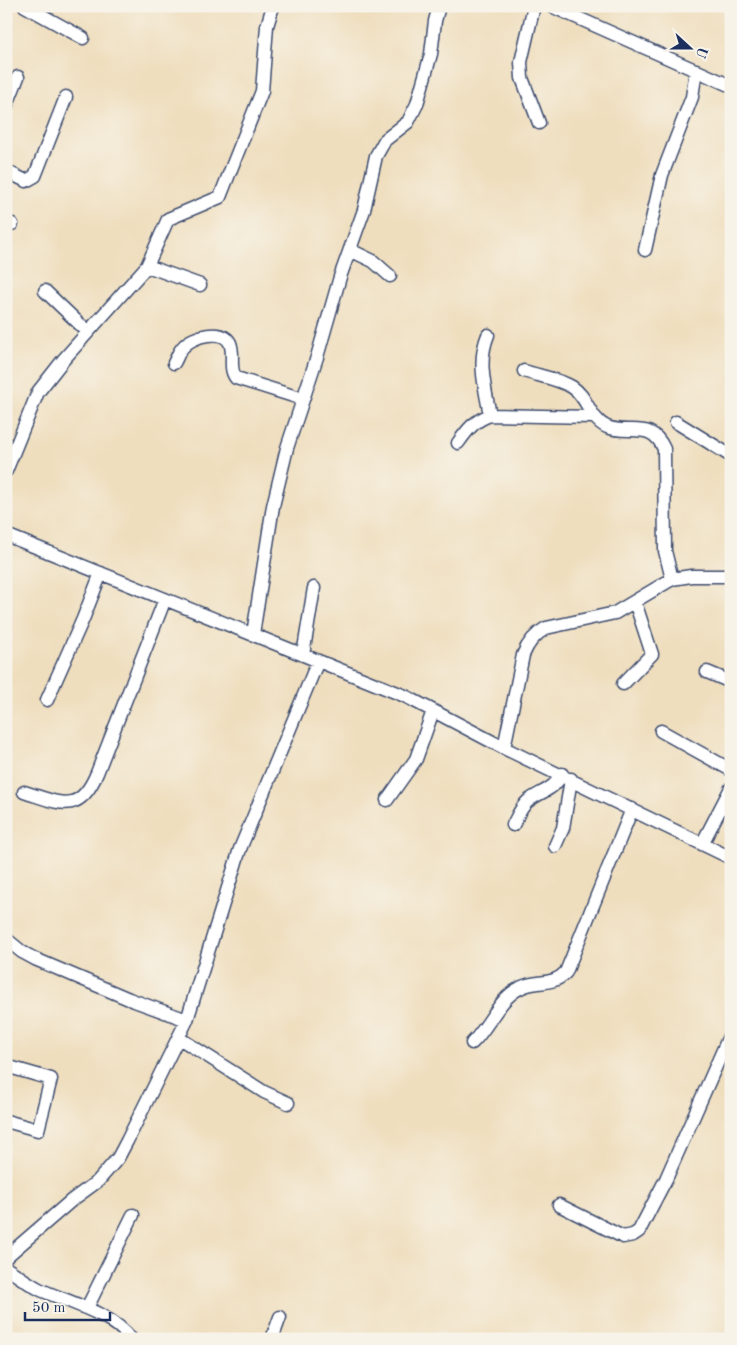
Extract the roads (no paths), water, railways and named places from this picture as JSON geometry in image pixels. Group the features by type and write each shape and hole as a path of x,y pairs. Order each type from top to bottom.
{"street":[{"path":"25,6 83,38"},
{"path":"6,471 38,392 147,266 168,219 220,197 262,91 267,26 273,6"},
{"path":"253,634 273,506 287,448 364,210 371,173 381,145 408,122 417,104 431,54 439,6"},
{"path":"534,6 521,62 522,78 539,123"},
{"path":"551,6 731,86"},
{"path":"645,250 662,175 692,97 696,70"},
{"path":"6,107 18,77"},
{"path":"6,171 26,181 35,176 66,97"},
{"path":"350,250 374,261 390,276"},
{"path":"147,266 200,286"},
{"path":"45,291 88,332"},
{"path":"174,364 183,346 194,338 214,335 223,337 231,346 232,370 236,378 303,399"},
{"path":"488,335 483,347 482,367 490,415"},
{"path":"524,371 572,387 579,394 593,417 610,428 647,431 660,441 664,449 665,551 672,578"},
{"path":"458,443 470,426 477,420 490,415 593,417"},
{"path":"676,422 731,456"},
{"path":"6,535 405,696 504,748 566,776 731,858"},
{"path":"47,700 83,619 100,573"},
{"path":"504,748 523,655 532,638 546,628 616,613 672,578 731,576"},
{"path":"303,654 314,588"},
{"path":"24,792 59,802 72,803 86,796 97,774 165,599"},
{"path":"623,684 649,660 652,654 635,602"},
{"path":"6,1257 108,1171 122,1149 187,1020 240,849 318,661"},
{"path":"707,672 731,682"},
{"path":"387,800 416,759 433,711"},
{"path":"660,731 731,770"},
{"path":"513,825 527,802 548,792 566,776"},
{"path":"555,846 563,828 566,776"},
{"path":"702,844 731,788"},
{"path":"472,1043 481,1035 505,999 514,991 528,984 557,980 566,972 632,809"},
{"path":"6,939 22,952 35,959 129,999 187,1020"},
{"path":"559,1204 623,1237 633,1235 639,1231 666,1179 731,1032"},
{"path":"179,1038 264,1092 288,1103"},
{"path":"6,1066 51,1079 38,1130 6,1121"},
{"path":"87,1308 133,1215"},
{"path":"6,1268 38,1288 87,1308 119,1327 131,1339"},
{"path":"272,1339 280,1317"}]}
